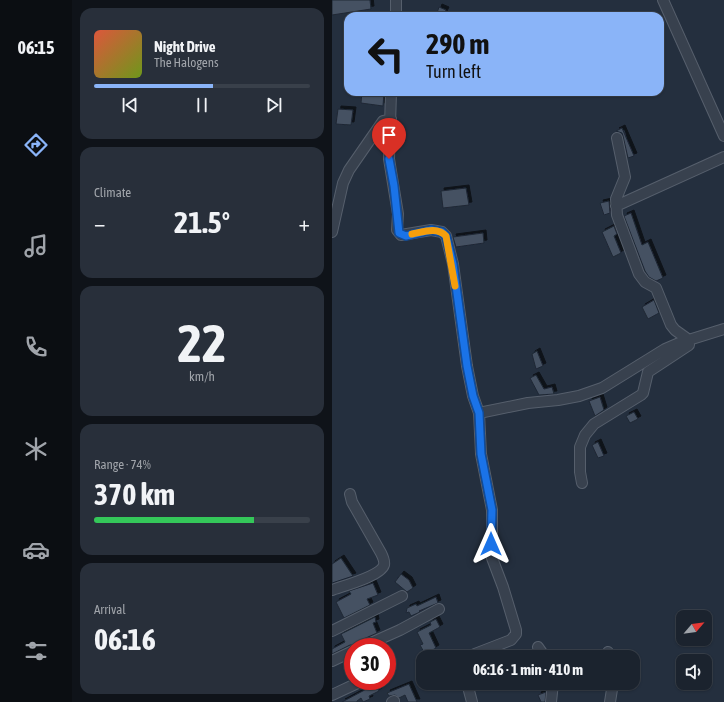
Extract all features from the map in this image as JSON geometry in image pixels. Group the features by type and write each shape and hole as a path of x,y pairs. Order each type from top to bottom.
{"street":[{"path":"396,0 396,12"},
{"path":"663,0 724,136"},
{"path":"391,96 389,159 397,207 397,230 401,235 406,236 431,230 442,232 446,236 453,264 467,366 473,396 479,413 481,454 492,510 492,558 509,606 516,634 511,640 485,650"},
{"path":"332,232 343,183 349,170 383,121 391,118"},
{"path":"617,138 625,177 616,199 617,215 642,279 656,288 675,330 689,340"},
{"path":"616,206 724,157"},
{"path":"479,413 528,402 579,396 602,388 665,349 724,329"},
{"path":"582,483 580,472 580,447 585,435 594,424 641,395 648,372 688,347 689,340"},
{"path":"332,590 375,574 384,565 384,560 381,553 352,502 350,494"},
{"path":"332,631 402,596"},
{"path":"382,638 439,610"},
{"path":"332,661 344,655"},
{"path":"332,695 344,689"},
{"path":"469,690 472,702"},
{"path":"551,702 552,690"},
{"path":"610,702 612,690"}],"building":[{"path":"332,0 370,0 371,9 332,15"},
{"path":"439,7 446,10 445,12 437,12"},
{"path":"362,96 384,96 383,106 361,103"},
{"path":"338,109 353,110 351,125 336,124"},
{"path":"622,128 634,156 628,158 622,133 616,131"},
{"path":"466,188 469,205 443,208 441,191"},
{"path":"609,201 610,213 604,215 600,203"},
{"path":"631,213 642,245 648,242 663,278 656,281 649,277 645,271 624,216"},
{"path":"614,226 617,234 614,236 621,253 613,257 602,232"},
{"path":"483,233 484,243 456,247 453,237"},
{"path":"654,300 659,313 648,319 642,307"},
{"path":"537,351 543,366 536,369 532,354"},
{"path":"536,375 544,389 552,387 554,394 539,395 530,378"},
{"path":"600,397 604,410 595,416 589,401"},
{"path":"634,412 638,419 630,423 626,416"},
{"path":"598,442 604,456 598,458 592,445"},
{"path":"341,558 353,576 332,583 332,564"},
{"path":"401,574 409,580 413,588 407,592 395,582"},
{"path":"373,583 378,595 367,599 370,605 344,618 336,602 351,594 349,591"},
{"path":"436,597 438,603 411,616 409,612 406,613 407,608 416,604 417,606"},
{"path":"375,617 376,622 373,623 377,633 366,638 344,638 344,640 341,634"},
{"path":"436,619 440,627 429,633 436,648 432,650 423,650 420,645 423,644 417,632 431,625 430,622"},
{"path":"344,643 344,648 332,654 332,649"},
{"path":"409,684 417,702 408,702 405,695 399,698 395,695 389,696 387,693"},
{"path":"365,690 379,691 369,696 370,699 363,702 361,698 357,702 342,702"},
{"path":"546,692 545,702 541,702 538,695"}],"slow traffic":[{"path":"412,234 431,230 442,232 446,236 453,264 455,286"}],"route":[{"path":"389,159 398,214 397,230 399,233 406,236 431,230 442,232 446,236 453,264 458,311 467,366 473,396 479,413 481,454 490,492 492,510 490,535 491,544"}]}
